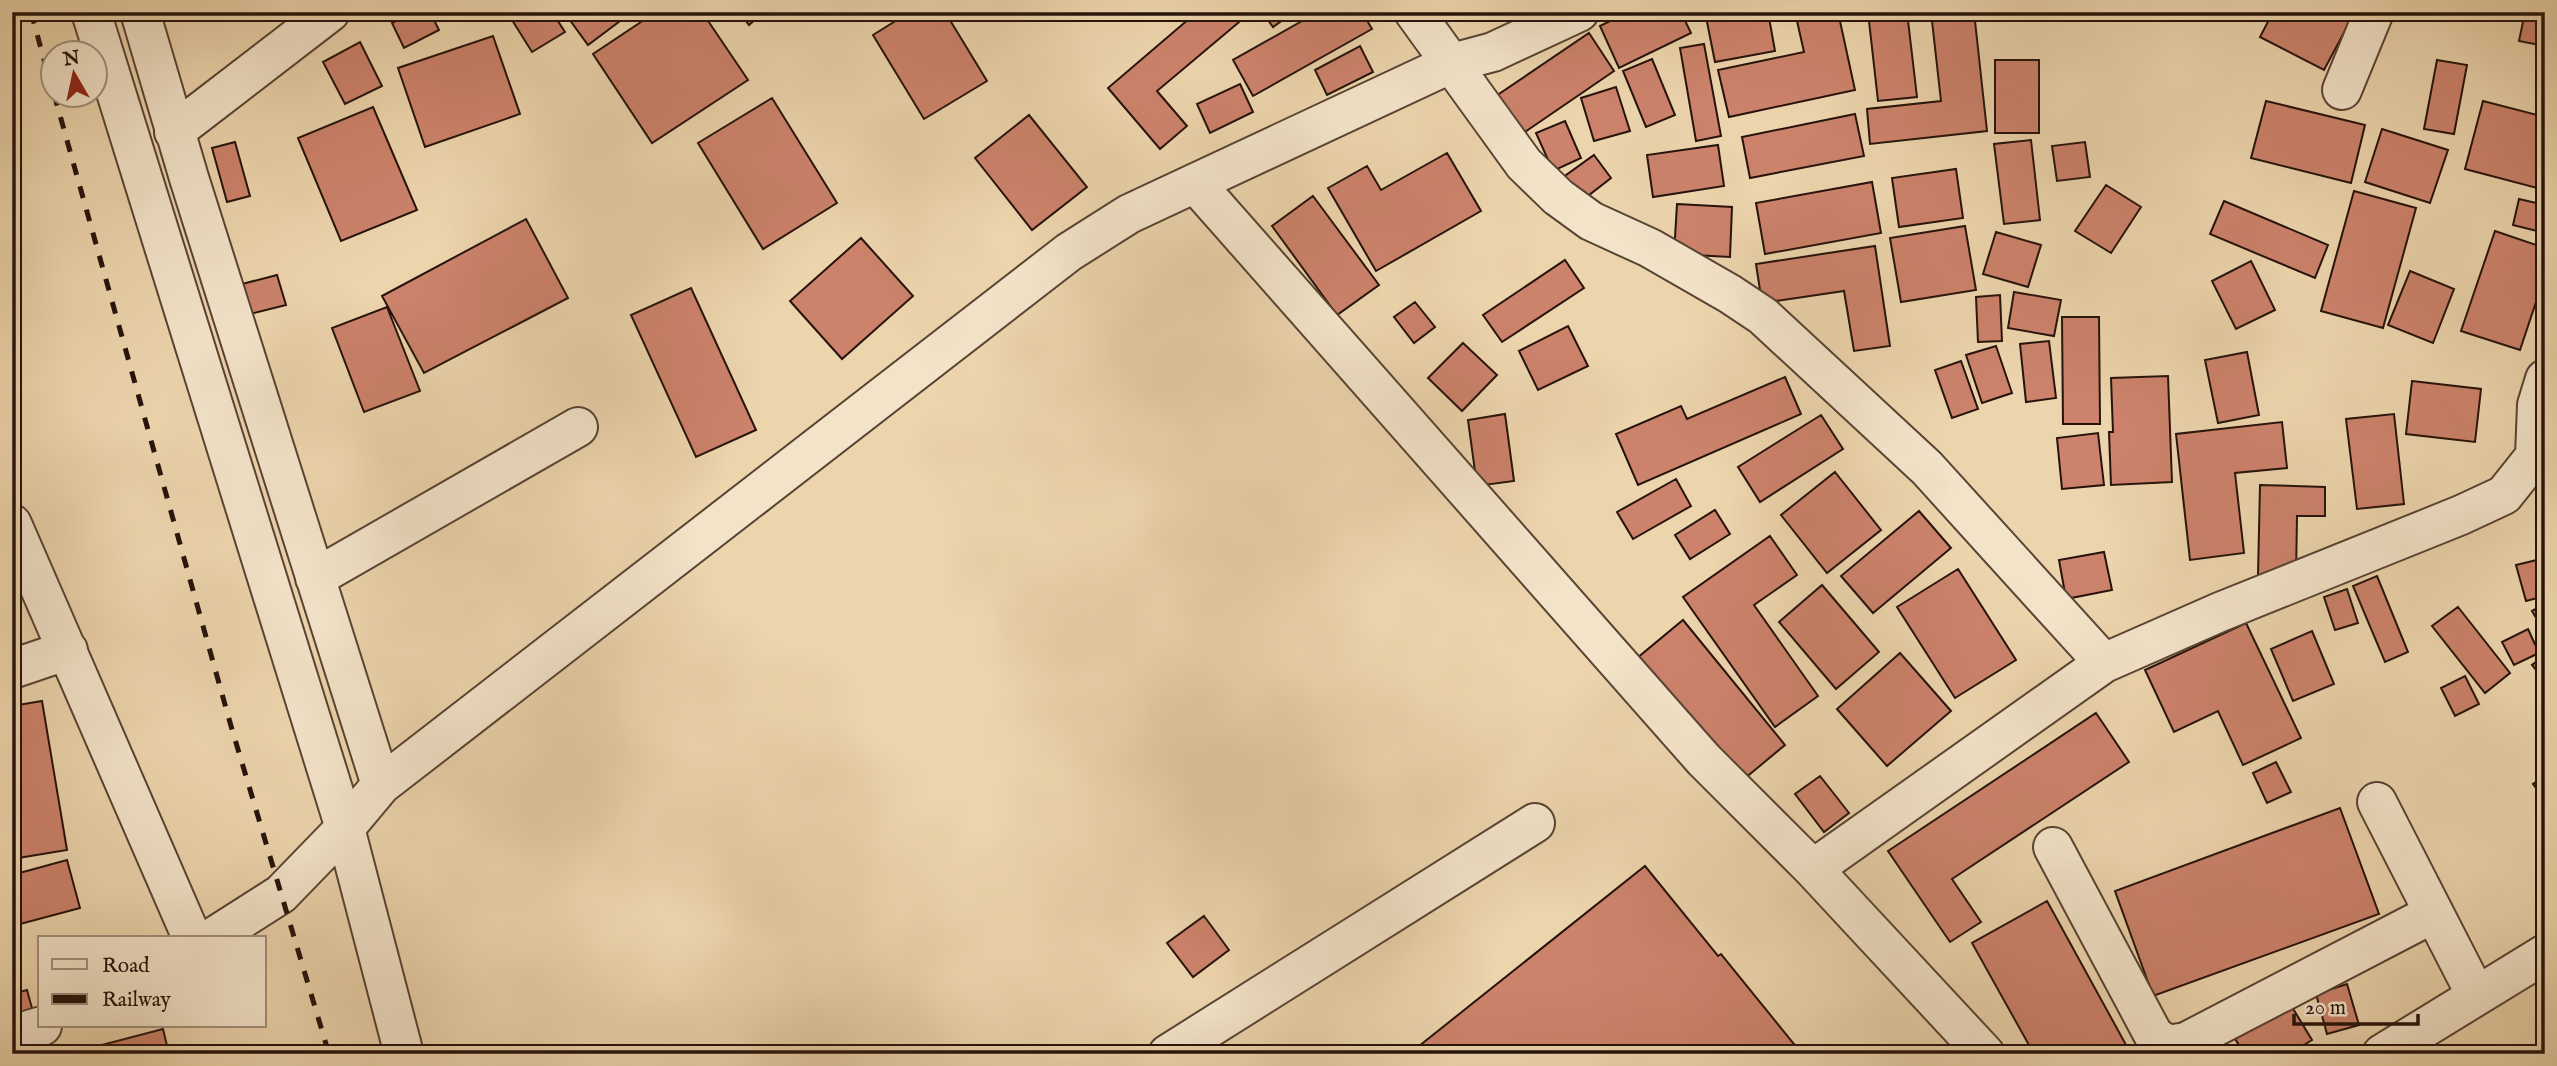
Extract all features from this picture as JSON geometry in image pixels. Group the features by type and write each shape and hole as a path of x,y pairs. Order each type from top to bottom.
{"street":[{"path":"91,12 345,828 404,1054"},
{"path":"140,12 174,132 381,785"},
{"path":"174,132 330,12"},
{"path":"1414,12 1524,164 1558,197 1591,221 1650,248 1763,316 1927,468 2104,663"},
{"path":"215,936 281,894 345,828 381,785 1069,252 1129,214 1452,63 1493,52 1579,12"},
{"path":"2342,90 2374,12"},
{"path":"1195,183 1704,760 1813,869 1985,1054"},
{"path":"1813,869 2104,663 2220,612 2461,515 2504,495 2535,456 2537,405 2545,379"},
{"path":"315,578 578,427"},
{"path":"12,524 191,936"},
{"path":"12,669 68,650"},
{"path":"2377,802 2476,995"},
{"path":"1168,1054 1535,823"},
{"path":"2053,847 2154,1036 2168,1045 2186,1042 2434,913"},
{"path":"2382,1054 2545,954"},
{"path":"12,1035 38,1027"}],"building":[{"path":"413,12 430,12 439,30 404,48 392,23"},
{"path":"507,12 552,12 565,32 532,52"},
{"path":"564,12 632,12 588,45"},
{"path":"656,12 702,12 748,80 652,143 593,54"},
{"path":"739,12 764,12 749,25"},
{"path":"910,12 945,12 987,81 924,119 873,35"},
{"path":"1197,12 1251,12 1157,91 1187,126 1160,149 1108,88"},
{"path":"1262,12 1294,12 1273,27"},
{"path":"1318,12 1362,12 1372,29 1253,96 1233,60"},
{"path":"1628,12 1681,12 1691,33 1619,68 1600,26"},
{"path":"1705,12 1768,12 1775,51 1715,62"},
{"path":"1795,12 1838,12 1855,90 1729,117 1718,70 1804,52"},
{"path":"1868,12 1907,12 1917,97 1878,101"},
{"path":"1931,12 1974,12 1987,131 1870,144 1867,109 1941,101"},
{"path":"2273,12 2355,12 2324,70 2260,37"},
{"path":"2525,12 2545,12 2545,46 2519,41"},
{"path":"1589,33 1614,71 1522,134 1496,96"},
{"path":"493,36 520,114 425,147 398,68"},
{"path":"360,42 382,86 345,104 323,62"},
{"path":"1704,44 1721,136 1696,141 1680,48"},
{"path":"1360,46 1373,72 1327,95 1315,70"},
{"path":"1652,59 1675,115 1646,127 1623,71"},
{"path":"1995,60 2039,60 2039,133 1995,133"},
{"path":"2437,60 2467,65 2454,134 2424,129"},
{"path":"1240,84 1253,112 1210,133 1197,104"},
{"path":"1616,87 1630,131 1594,141 1581,98"},
{"path":"772,98 837,203 763,249 698,143"},
{"path":"2266,101 2365,125 2351,183 2251,158"},
{"path":"2483,101 2545,117 2545,190 2465,169"},
{"path":"373,107 417,210 341,241 298,138"},
{"path":"1855,114 1864,156 1750,178 1742,137"},
{"path":"1029,115 1087,187 1032,230 975,158"},
{"path":"1565,121 1581,158 1553,171 1536,133"},
{"path":"2382,129 2448,150 2430,203 2365,182"},
{"path":"2031,140 2040,220 2004,224 1994,144"},
{"path":"235,142 250,196 227,202 212,148"},
{"path":"2085,142 2090,177 2057,181 2052,146"},
{"path":"1718,145 1724,186 1653,197 1647,155"},
{"path":"1447,153 1481,211 1376,271 1328,188 1367,166 1381,190"},
{"path":"1594,155 1611,178 1580,202 1562,178"},
{"path":"1956,169 1963,218 1899,227 1892,178"},
{"path":"1872,182 1881,233 1765,254 1756,203"},
{"path":"2106,185 2141,207 2111,253 2075,231"},
{"path":"2354,191 2416,208 2383,328 2321,311"},
{"path":"1313,196 1379,285 1337,315 1272,226"},
{"path":"2519,199 2545,205 2545,233 2513,225"},
{"path":"2224,201 2328,245 2315,278 2210,234"},
{"path":"1677,204 1732,207 1730,257 1674,254"},
{"path":"526,219 568,298 424,373 382,296"},
{"path":"1965,226 1976,290 1901,302 1890,238"},
{"path":"2495,231 2545,248 2545,275 2520,350 2461,331"},
{"path":"1996,232 2041,245 2028,287 1983,274"},
{"path":"861,238 913,296 842,359 790,301"},
{"path":"1875,246 1890,346 1854,351 1844,291 1762,303 1756,264"},
{"path":"1565,260 1584,288 1502,342 1483,315"},
{"path":"2251,261 2275,310 2236,329 2212,281"},
{"path":"2410,271 2454,289 2433,343 2388,325"},
{"path":"277,275 286,305 250,314 242,284"},
{"path":"691,288 756,430 696,457 631,315"},
{"path":"2014,292 2061,300 2054,336 2008,328"},
{"path":"2000,295 2002,341 1978,342 1976,297"},
{"path":"1415,302 1435,327 1414,343 1394,317"},
{"path":"387,307 420,391 364,412 332,328"},
{"path":"2062,317 2099,317 2100,424 2063,424"},
{"path":"1568,326 1588,366 1538,390 1519,351"},
{"path":"2049,341 2056,398 2026,402 2020,344"},
{"path":"1463,343 1497,375 1462,411 1428,378"},
{"path":"1996,346 2012,393 1982,403 1966,355"},
{"path":"2247,352 2259,415 2218,423 2205,360"},
{"path":"1961,361 1978,409 1952,418 1935,370"},
{"path":"2168,376 2172,482 2111,485 2111,378"},
{"path":"1785,377 1801,414 1638,485 1616,434 1681,406 1687,419"},
{"path":"2412,381 2481,389 2475,442 2406,434"},
{"path":"1505,414 1514,481 1477,486 1468,420"},
{"path":"2394,414 2404,504 2357,509 2346,419"},
{"path":"1821,415 1843,449 1760,502 1738,467"},
{"path":"2282,422 2287,468 2235,473 2244,553 2190,560 2176,434"},
{"path":"2098,433 2104,485 2062,489 2057,438"},
{"path":"1835,472 1881,530 1827,573 1781,515"},
{"path":"1676,479 1691,506 1633,539 1617,512"},
{"path":"2260,485 2325,487 2325,516 2297,516 2296,577 2258,576"},
{"path":"1715,510 1730,534 1690,559 1675,535"},
{"path":"1919,511 1951,548 1873,613 1841,576"},
{"path":"1770,536 1797,575 1754,605 1818,696 1775,727 1683,597"},
{"path":"2104,552 2112,590 2066,599 2059,560"},
{"path":"2541,559 2545,572 2545,596 2526,601 2516,565"},
{"path":"1958,569 2016,660 1955,698 1897,607"},
{"path":"2377,576 2408,652 2385,662 2353,586"},
{"path":"1822,585 1879,652 1836,689 1779,622"},
{"path":"2347,589 2358,623 2335,630 2324,597"},
{"path":"2545,604 2545,633 2532,611"},
{"path":"2458,607 2510,673 2485,693 2432,626"},
{"path":"1683,620 1785,745 1738,784 1636,659"},
{"path":"2246,623 2301,738 2243,765 2218,711 2174,732 2145,670"},
{"path":"2528,629 2539,653 2514,665 2502,642"},
{"path":"2312,631 2334,684 2293,701 2271,649"},
{"path":"1900,653 1951,711 1887,766 1837,709"},
{"path":"2545,655 2545,681 2532,665"},
{"path":"2465,676 2479,704 2455,716 2441,688"},
{"path":"42,701 67,850 12,859 12,706"},
{"path":"2096,713 2129,762 1952,879 1981,922 1950,942 1888,851"},
{"path":"2276,762 2291,792 2267,803 2253,773"},
{"path":"1820,776 1849,813 1824,832 1795,794"},
{"path":"2545,776 2545,800 2533,784"},
{"path":"2340,808 2379,914 2153,996 2115,891"},
{"path":"67,860 80,908 20,924 12,893 12,875"},
{"path":"1645,866 1802,1054 1409,1054"},
{"path":"2047,901 2131,1054 2034,1054 1972,943"},
{"path":"1204,916 1229,950 1193,977 1167,943"},
{"path":"2347,984 2359,1025 2327,1034 2316,994"},
{"path":"27,990 33,1012 12,1018 12,994"},
{"path":"2289,1002 2312,1040 2289,1054 2244,1054 2233,1035"},
{"path":"163,1029 169,1054 100,1054 98,1046"}],"railway":[{"path":"31,12 38,38"},
{"path":"58,108 231,726 329,1054"}]}
